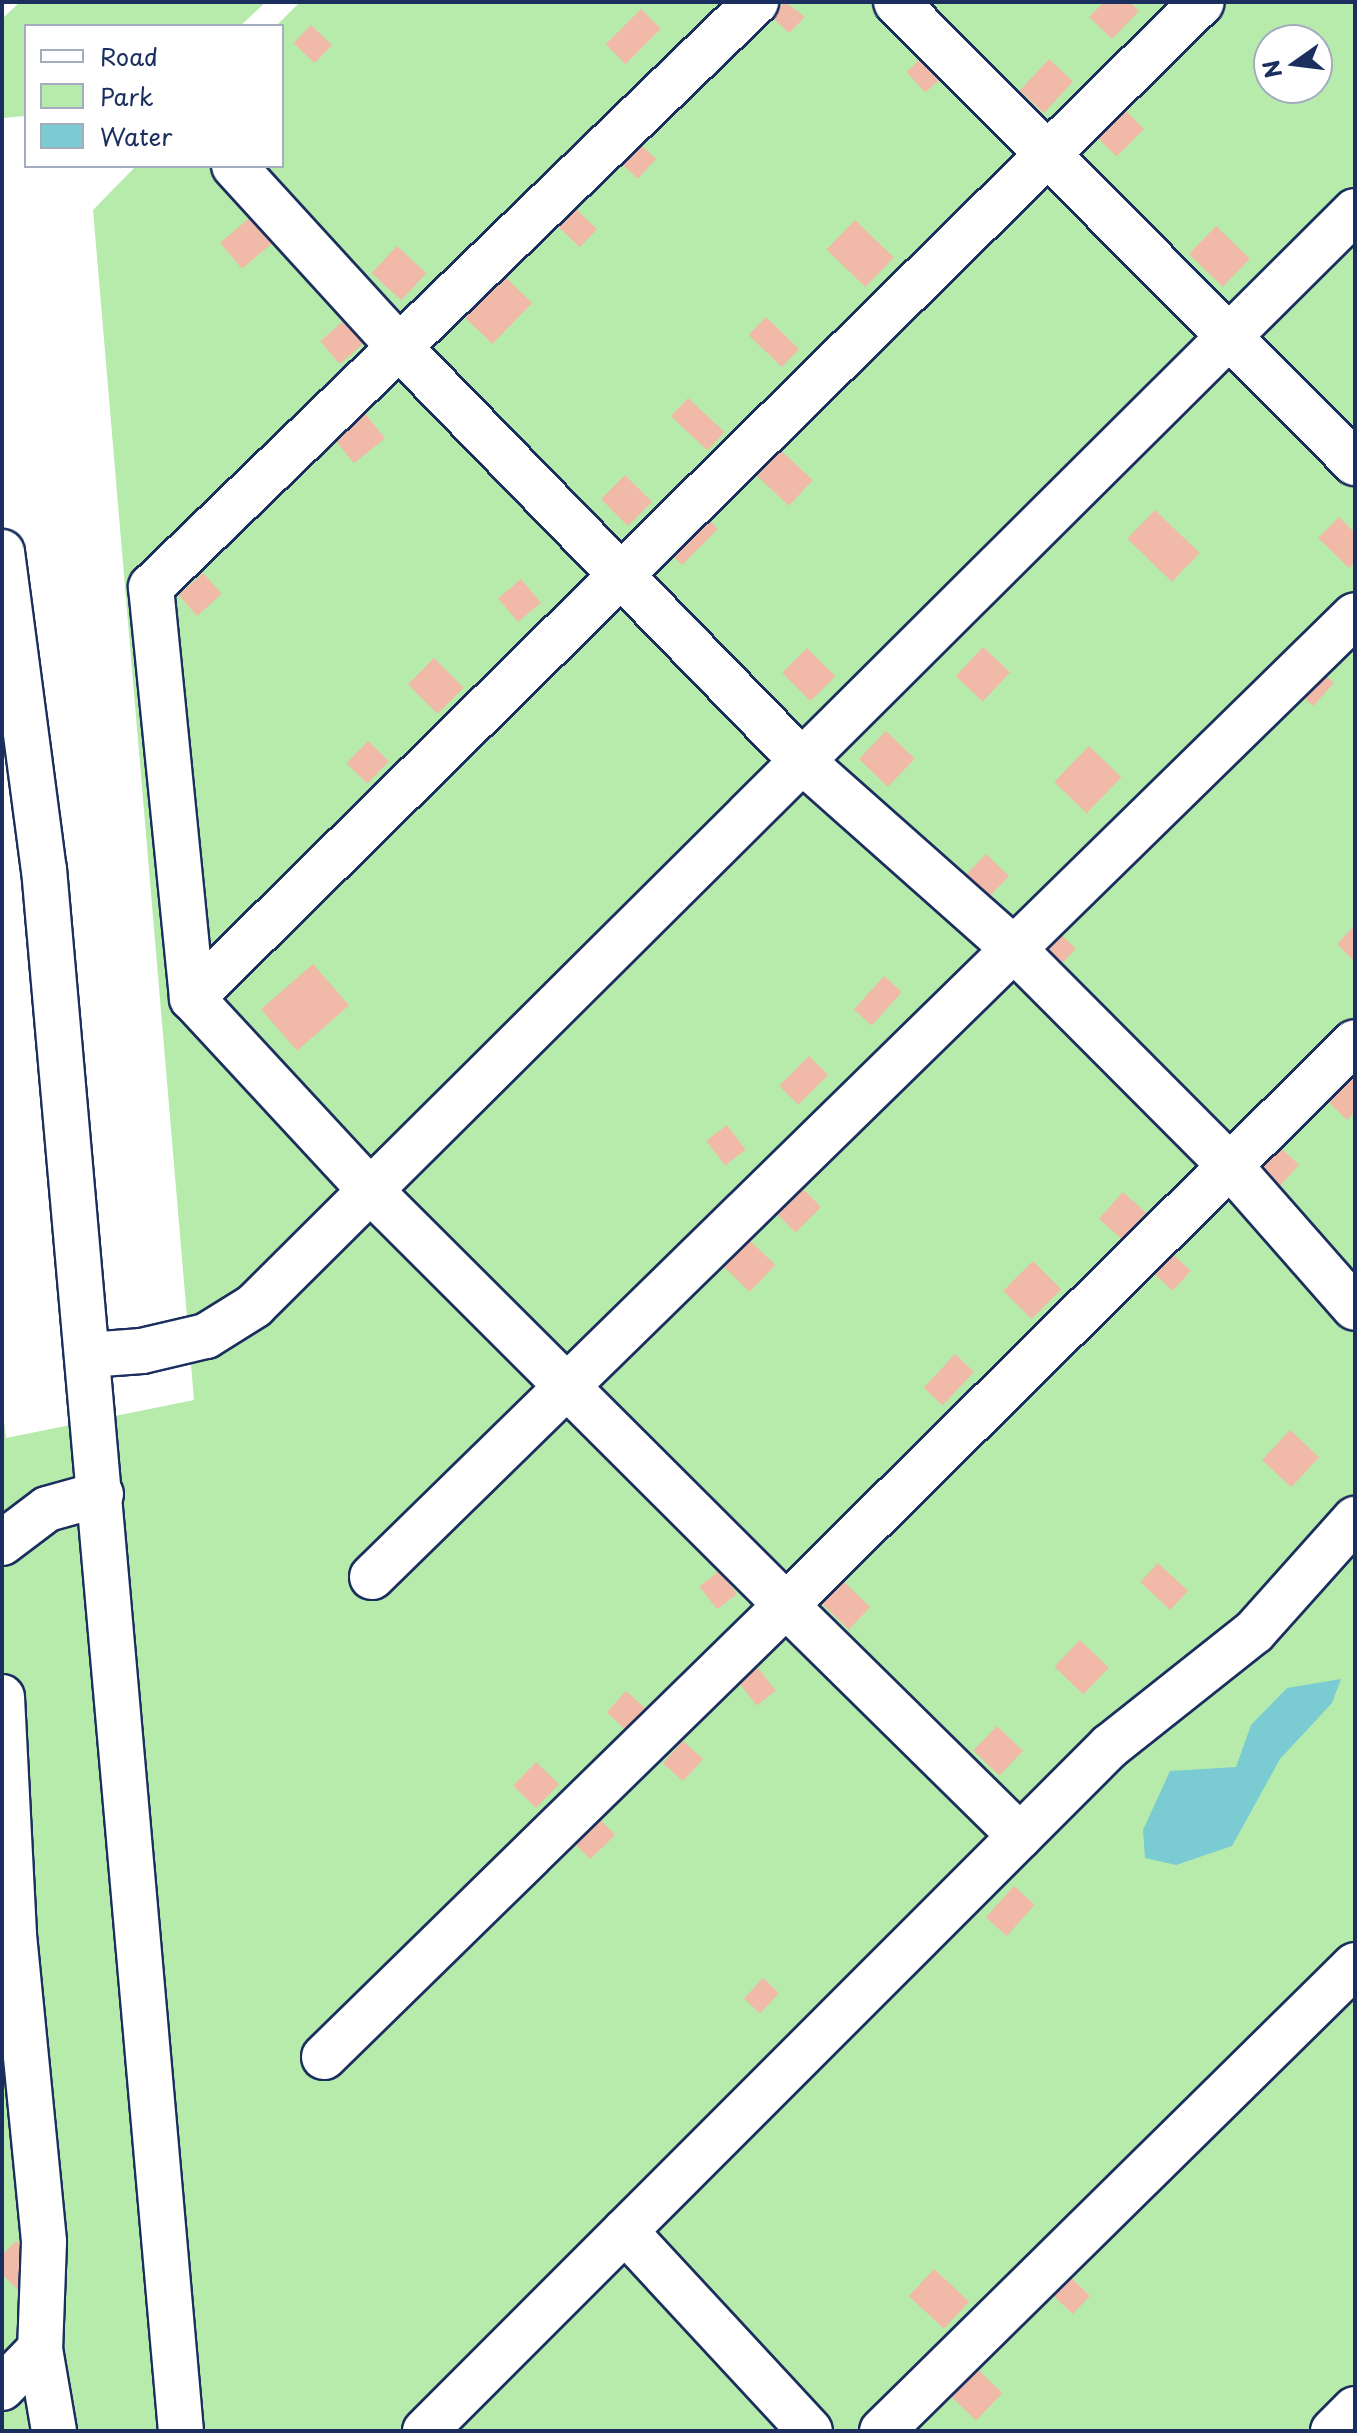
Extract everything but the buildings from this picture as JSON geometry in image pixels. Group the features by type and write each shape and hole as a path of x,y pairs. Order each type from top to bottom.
{"street":[{"path":"756,2 151,587 192,998 369,1189 565,1388 1020,1836"},
{"path":"896,2 1355,463"},
{"path":"192,998 1202,2"},
{"path":"236,168 399,347 623,572 801,760 1014,949 1232,1168 1355,1308"},
{"path":"88,1355 142,1351 206,1336 254,1306 1355,211"},
{"path":"2,552 44,869 181,2431"},
{"path":"372,1577 1355,615"},
{"path":"324,2057 1232,1168 1355,1042"},
{"path":"2,1543 47,1509 101,1494"},
{"path":"425,2431 1110,1746 1254,1632 1355,1519"},
{"path":"2,1697 8,1941 44,2242 40,2349 54,2431"},
{"path":"882,2431 1355,1965"},
{"path":"625,2231 810,2431"},
{"path":"2,2388 40,2349"},
{"path":"1333,2431 1355,2409"}],"green space":[{"path":"20,2 266,2 242,24 24,24 24,116 2,118 2,19"},
{"path":"300,2 1355,2 1355,2431 2,2431 2,1403 6,1438 194,1400 93,210 134,168 284,168 284,24 278,24"}],"water":[{"path":"1341,1679 1332,1703 1280,1759 1232,1846 1176,1865 1145,1858 1143,1830 1170,1771 1236,1767 1251,1725 1287,1688"}]}
